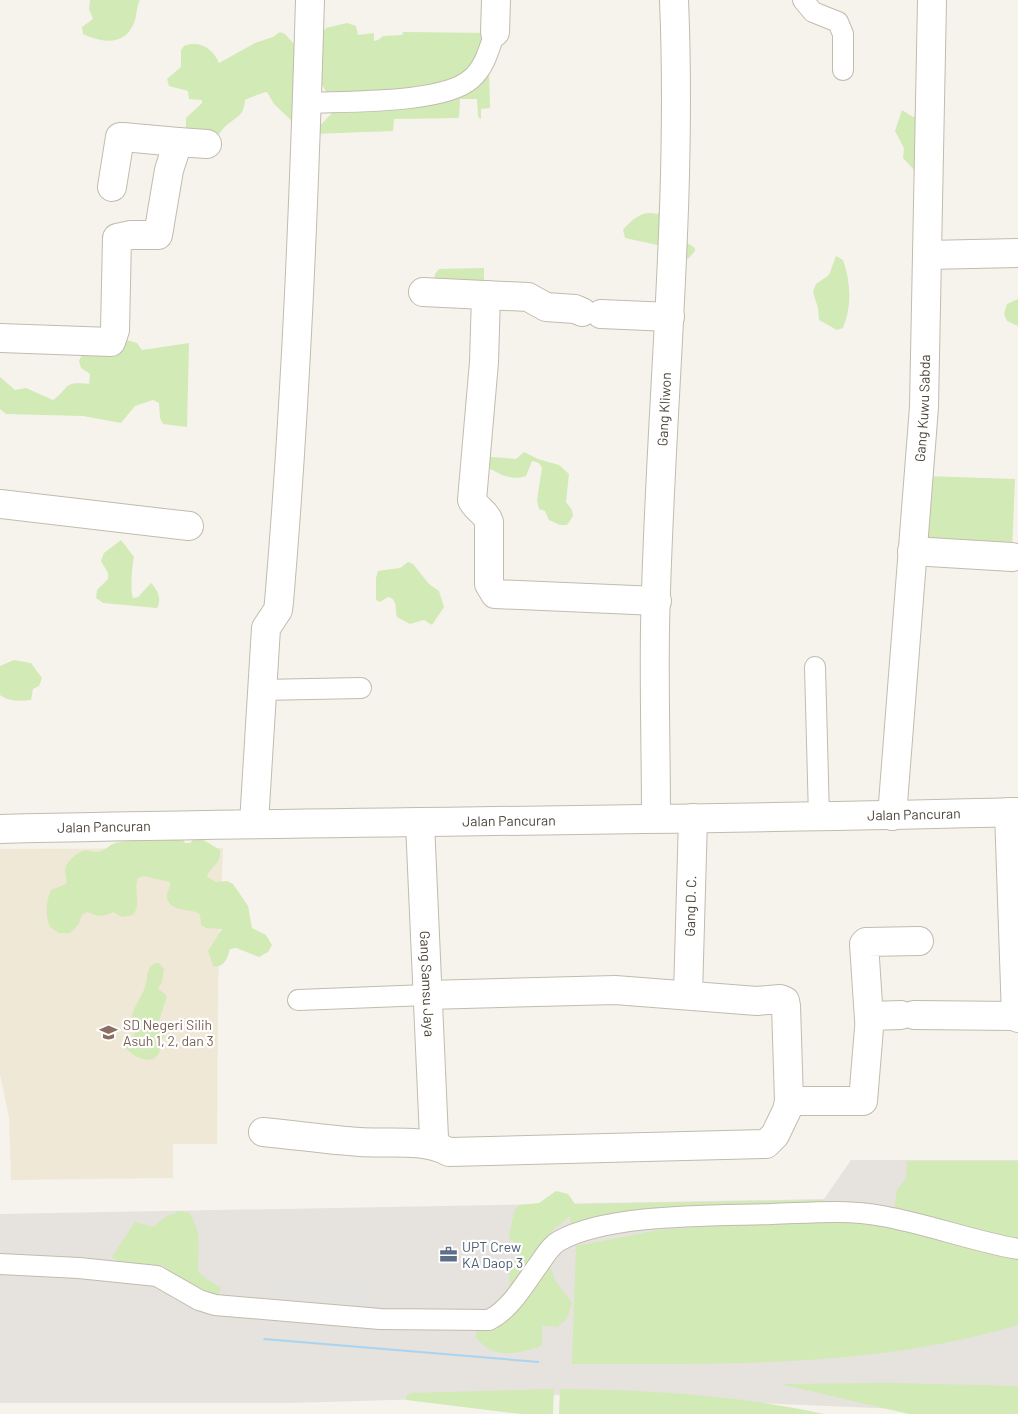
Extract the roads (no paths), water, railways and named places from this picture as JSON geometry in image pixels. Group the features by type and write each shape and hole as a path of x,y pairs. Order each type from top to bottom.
{"street":[{"path":"254,823 266,628 278,610 292,450 310,0"},
{"path":"495,32 496,0"},
{"name":"Gang Kliwon","path":"656,818 657,601 677,126 674,0"},
{"name":"Gang Kuwu Sabda","path":"892,816 927,349 932,0"},
{"path":"112,187 121,137 207,144"},
{"path":"0,338 111,342 115,330 116,238 131,235 158,235 169,170 178,142"},
{"path":"927,255 1018,253"},
{"path":"423,292 528,297 546,307 575,308 591,313 670,317"},
{"path":"486,295 484,362 472,500 474,505 488,516 490,522 489,584 494,594 657,601"},
{"path":"0,504 188,526"},
{"path":"912,551 1012,557"},
{"path":"869,1019 872,1015 1017,1017 1014,812"},
{"name":"Jalan Pancuran","path":"0,829 254,823 420,823 892,816 1014,812"},
{"name":"Gang D. C.","path":"688,995 693,818"},
{"name":"Gang Samsu Jaya","path":"420,823 434,1138 437,1146"},
{"path":"788,1101 863,1101 869,1019 864,944 866,942 919,941"},
{"path":"263,1132 360,1142 437,1146 449,1152 766,1144 775,1135 787,1110 785,1001 780,999 757,1001 615,990 427,995"}],"lane":[{"path":"802,0 813,12 838,22 843,34 842,70"},
{"path":"307,103 423,97 454,90 471,80 484,63 495,32"},
{"path":"815,667 819,817"},
{"path":"261,690 361,688"},
{"path":"298,1000 427,995"},
{"path":"0,1264 79,1268 157,1276 206,1303 215,1305 380,1319 490,1320 497,1316 513,1299 550,1249 558,1242 611,1225 651,1219 848,1212 898,1219 1018,1249"}],"water":[{"path":"264,1338 539,1361 539,1363 263,1340"}],"place":[{"name":"SD Negeri Silih Asuh 1, 2, dan 3","path":"109,1033"},
{"name":"UPT Crew KA Daop 3","path":"448,1255"}]}
